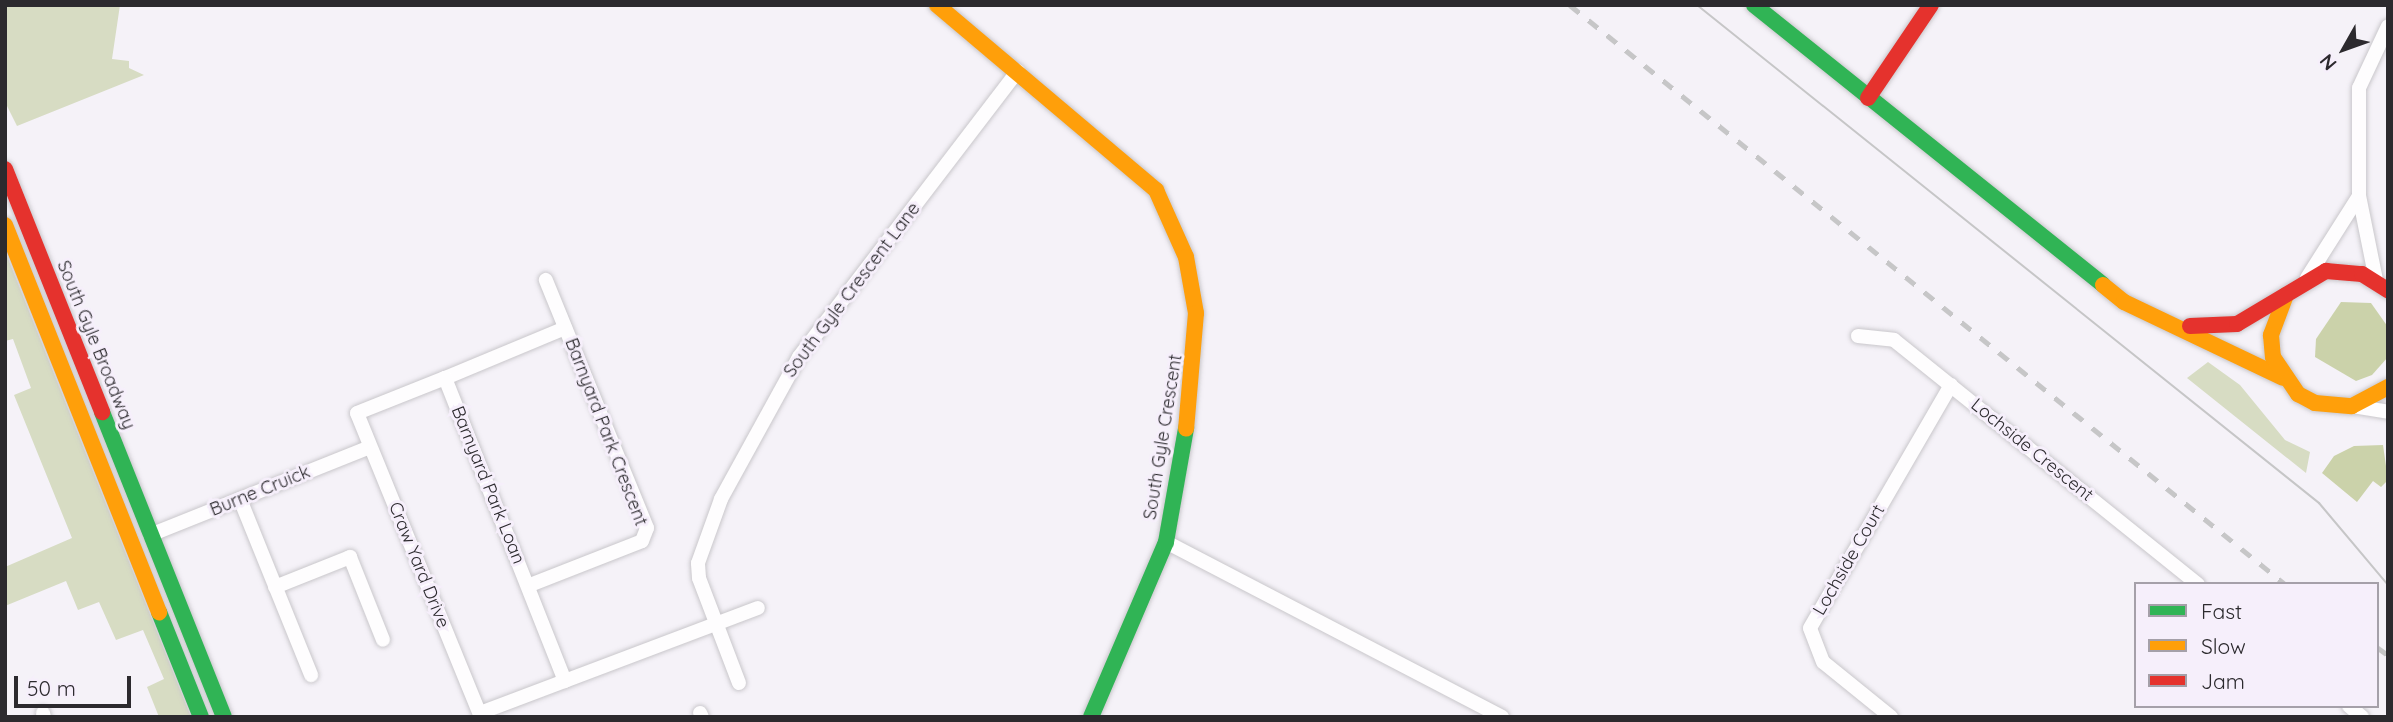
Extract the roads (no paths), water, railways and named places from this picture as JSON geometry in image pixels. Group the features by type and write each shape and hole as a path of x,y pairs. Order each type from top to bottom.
{"street":[{"name":"South Gyle Crescent","path":"937,5 1136,167 1156,190 1186,257 1196,313 1196,371 1166,542 1091,717"},
{"path":"1754,5 2124,302 2283,378 2315,403 2388,412"},
{"path":"1868,98 1931,5"},
{"path":"2384,285 2359,196 2359,88 2388,26"},
{"name":"South Gyle Crescent Lane","path":"739,683 714,622 698,563 721,499 774,397 1018,71"},
{"name":"South Gyle Broadway","path":"5,169 224,717"},
{"path":"2171,323 2227,327 2287,294 2307,278 2359,196"},
{"path":"5,225 201,717"},
{"path":"2307,278 2336,270 2384,285"},
{"name":"Barnyard Park Crescent","path":"530,585 642,541 647,528 546,280"},
{"path":"2283,378 2271,335 2287,294"},
{"name":"Barnyard Park Crescent","path":"444,378 565,328"},
{"name":"Lochside Crescent","path":"1858,336 1895,340 2196,582"},
{"name":"Craw Yard Drive","path":"444,378 357,413 481,715"},
{"name":"Barnyard Park Loan","path":"444,378 530,585 565,681"},
{"name":"Lochside Court","path":"1891,717 1824,662 1810,628 1951,385"},
{"path":"2352,406 2388,387"},
{"name":"Burne Cruick","path":"150,535 370,447"},
{"path":"240,499 311,675"},
{"path":"131,543 150,535"},
{"path":"1166,542 1502,717"},
{"path":"275,587 350,557 383,640"},
{"path":"481,715 714,622 758,608"}],"tram line":[{"path":"1697,5 2319,503 2388,585"}],"railway":[{"path":"1570,5 2283,582"},
{"path":"2379,648 2388,655"}]}
